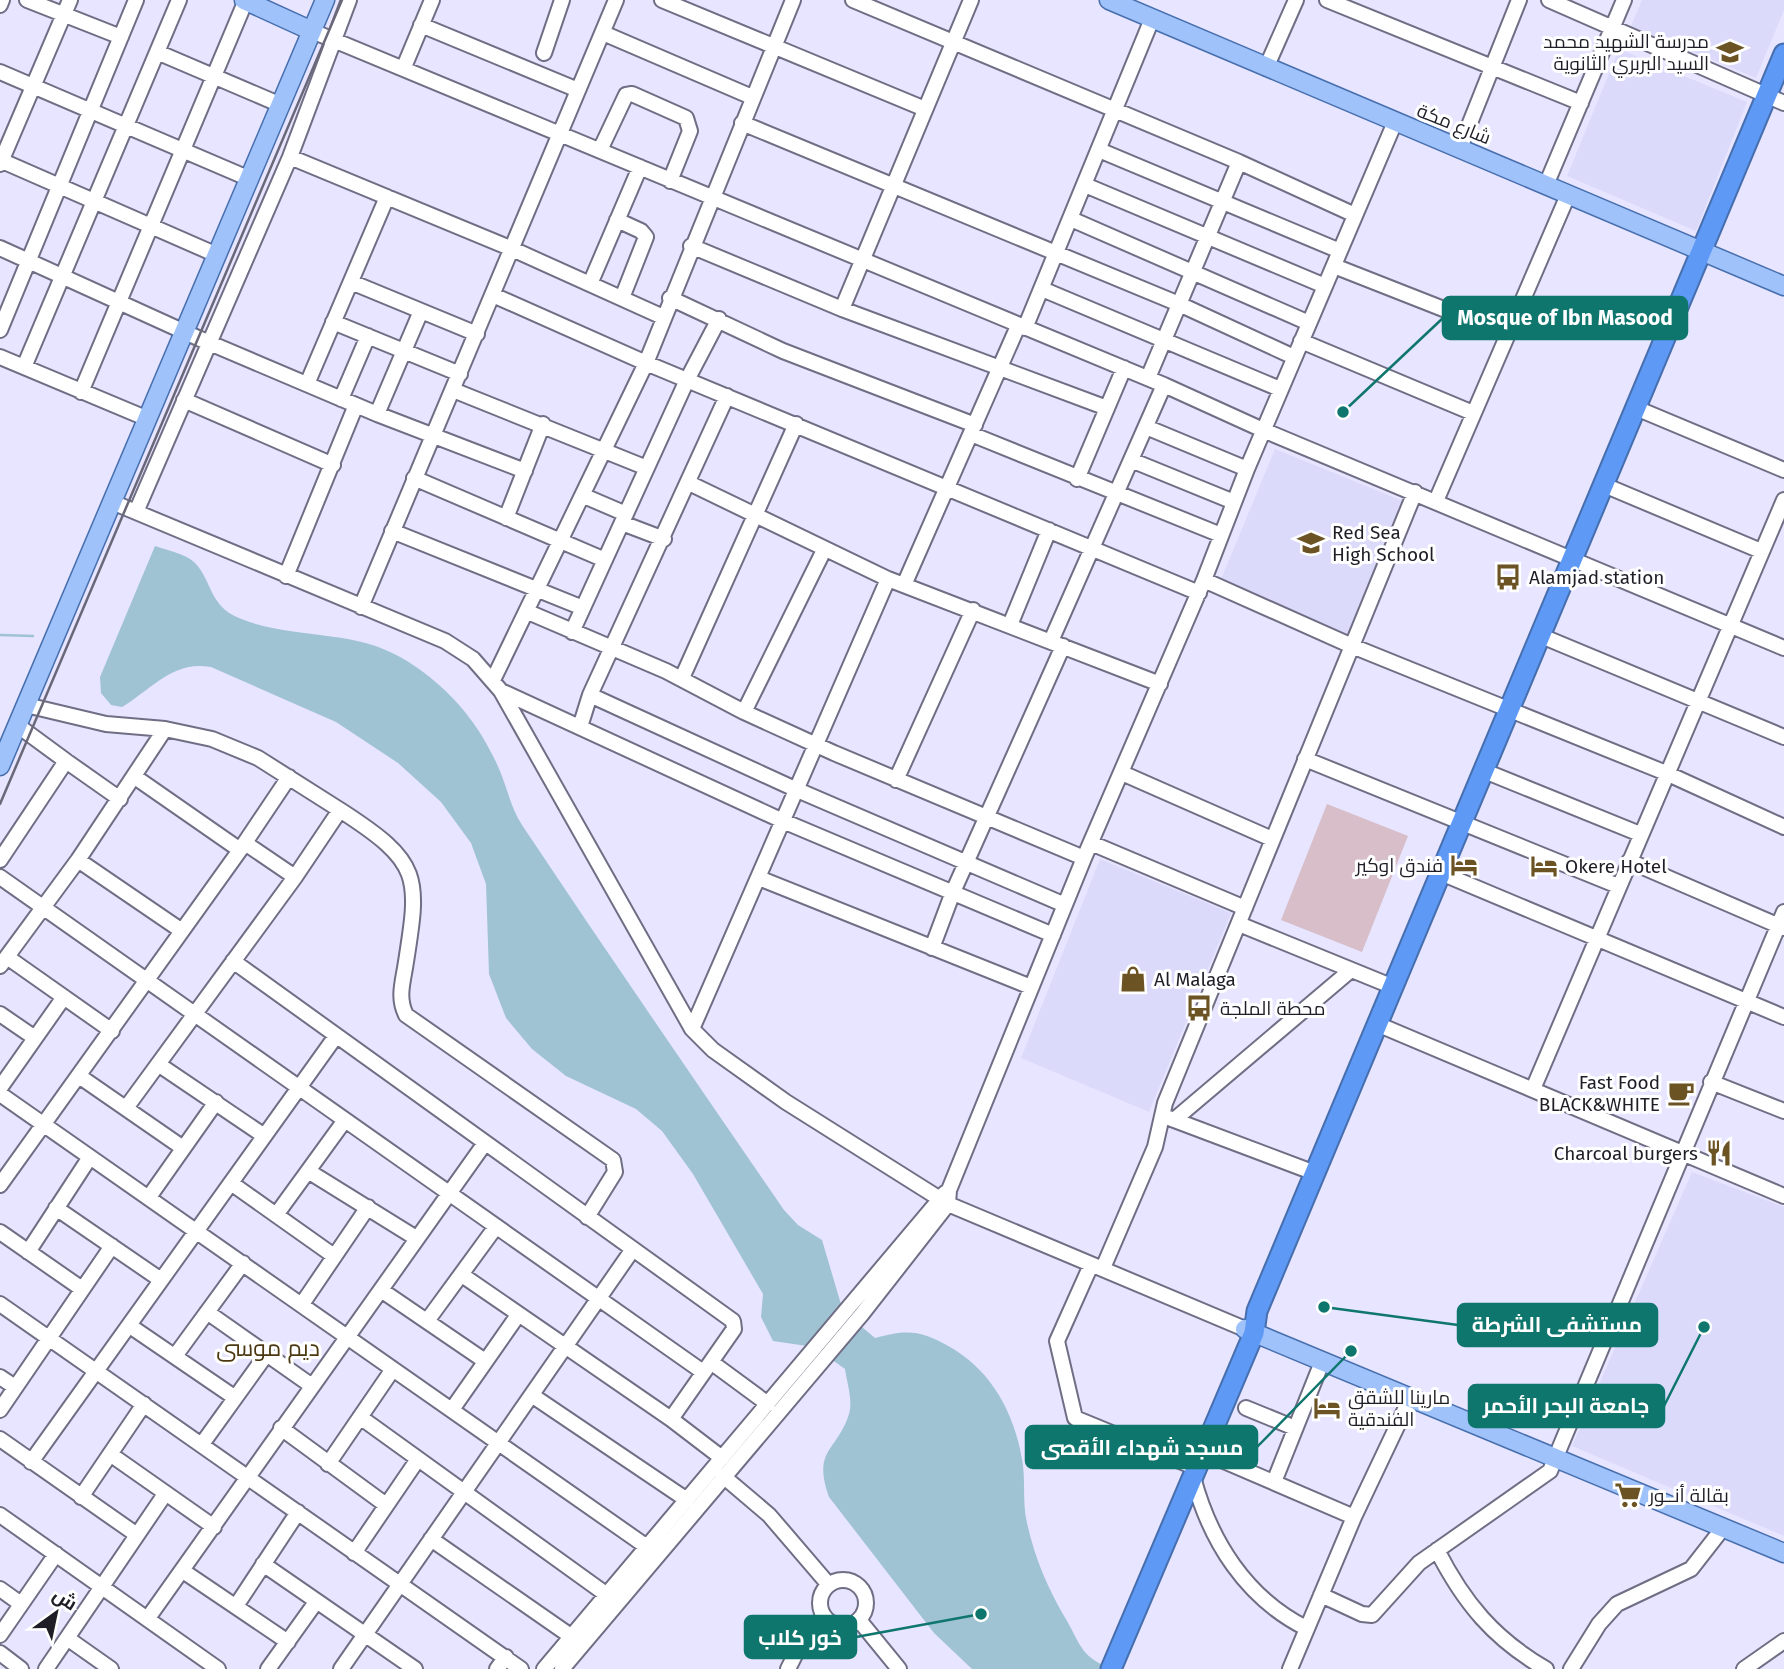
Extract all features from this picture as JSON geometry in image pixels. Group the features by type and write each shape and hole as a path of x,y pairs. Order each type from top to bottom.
{"highway":[{"path":"1108,1663 1251,1328 1391,986 1441,873 1571,559 1703,253 1775,99 1784,54"},
{"path":"1190,1471 1203,1452 1251,1328"}],"main road":[{"path":"245,0 313,31"},
{"path":"1,761 325,0"},
{"name":"شارع مكة","path":"1108,0 1784,286"},
{"path":"1251,1328 1322,1362 1784,1553"}],"street":[{"path":"27,0 121,37"},
{"path":"70,0 0,161 217,255"},
{"path":"0,330 136,0"},
{"path":"24,367 179,0"},
{"path":"81,392 245,0"},
{"path":"136,512 290,157 349,0"},
{"path":"404,67 432,0"},
{"path":"544,53 562,0"},
{"path":"361,607 616,0"},
{"path":"662,0 925,109"},
{"path":"497,685 537,591 646,363 691,246 793,0"},
{"path":"853,0 1239,162 1355,215"},
{"path":"842,309 971,0"},
{"path":"1266,68 1296,0"},
{"path":"1327,0 1581,103"},
{"path":"1460,148 1520,0"},
{"path":"1549,0 1775,99"},
{"path":"1546,185 1624,0"},
{"path":"904,585 999,370 1058,253 1152,19"},
{"path":"421,25 578,90"},
{"path":"313,31 1148,378 1263,430 1784,648"},
{"path":"603,33 752,97"},
{"path":"157,52 281,105"},
{"path":"0,72 250,179"},
{"path":"600,150 626,95 632,94 686,118 690,131 670,181"},
{"path":"562,1669 723,1476 945,1198 1084,858 1201,587 1280,389 1395,122"},
{"path":"742,123 1179,304 1294,357"},
{"path":"1099,150 1340,251"},
{"path":"290,157 510,248 663,317"},
{"path":"1148,378 1239,162"},
{"path":"590,284 640,167"},
{"path":"1085,185 1325,286"},
{"path":"1436,501 1568,195"},
{"path":"307,384 387,198"},
{"path":"1071,219 1309,323"},
{"path":"617,220 641,230 646,237 622,298"},
{"path":"691,246 842,309 999,370 1107,408"},
{"path":"0,248 341,399 524,471"},
{"path":"1334,266 1507,334"},
{"path":"351,282 477,334"},
{"path":"1042,289 1280,389"},
{"path":"493,295 646,363 947,486 1091,549 1201,587 1352,646 1507,711 1666,773 1784,827"},
{"path":"670,298 783,351 973,430 1077,479 1221,535"},
{"path":"377,414 421,310"},
{"path":"572,632 687,380 719,319"},
{"path":"333,322 460,374"},
{"path":"341,399 368,337"},
{"path":"1301,341 1474,413"},
{"path":"0,356 148,419"},
{"path":"1077,479 1124,368"},
{"path":"932,948 1057,644 1091,549 1164,385"},
{"path":"453,390 544,424 647,468"},
{"path":"580,727 590,695 614,649 727,396"},
{"path":"184,400 333,465"},
{"path":"286,576 356,405"},
{"path":"1636,408 1784,470"},
{"path":"506,518 544,424"},
{"path":"682,678 796,424"},
{"path":"1146,427 1247,468"},
{"path":"1130,460 1234,502"},
{"path":"414,478 605,560"},
{"path":"689,483 888,579 1160,684"},
{"path":"1604,485 1761,551"},
{"path":"1306,1628 1272,1608 1237,1570 1207,1522 1190,1471 1075,1418 1057,1341 1097,1267 1167,1117 1272,839 1415,492"},
{"path":"584,496 664,539"},
{"path":"1533,1089 1761,551 1780,521 1784,500"},
{"path":"112,502 459,649 497,685 580,727 783,821 1053,934"},
{"path":"1010,625 1049,530"},
{"path":"392,531 583,608"},
{"path":"744,712 824,550"},
{"path":"692,1029 888,579"},
{"path":"896,780 972,610"},
{"path":"528,612 682,678 744,712 896,780 1084,858"},
{"path":"1539,635 1784,737"},
{"path":"497,685 692,1029 713,1050 786,1102 945,1198 1097,1267 1251,1328"},
{"path":"590,695 795,789 1065,905"},
{"path":"26,705 106,724 165,729 233,746 289,777 385,841 408,871 414,892 414,912 400,995 406,1015 613,1160 615,1172 587,1217"},
{"path":"17,725 120,799"},
{"path":"112,1031 64,997 3,962 78,860 165,729"},
{"path":"1304,759 1618,886"},
{"path":"0,860 66,761"},
{"path":"1482,771 1640,834"},
{"path":"1122,774 1272,839"},
{"path":"135,777 242,847 295,877"},
{"path":"3,1176 44,1125 112,1031 289,777"},
{"path":"126,1108 295,877 340,810"},
{"path":"1091,843 1245,908"},
{"path":"78,860 182,932"},
{"path":"1321,1595 1362,1614 1372,1615 1419,1563 1543,1479 1556,1460 1711,1082 1782,921 1629,861"},
{"path":"1441,873 1784,1017"},
{"path":"0,877 599,1300 768,1404"},
{"path":"760,878 1031,987"},
{"path":"1239,924 1391,986"},
{"path":"233,961 733,1321 734,1329 671,1419"},
{"path":"1167,1117 1350,971"},
{"path":"0,1088 64,997"},
{"path":"0,1014 35,1038"},
{"path":"1377,1024 1683,1151 1784,1196"},
{"path":"31,1462 130,1326 297,1086 336,1036"},
{"path":"158,1064 263,1135"},
{"path":"79,1076 183,1148"},
{"path":"1711,1082 1784,1111"},
{"path":"0,1094 647,1546"},
{"path":"149,1197 216,1102"},
{"path":"1167,1117 1315,1173"},
{"path":"276,1215 345,1120"},
{"path":"148,1618 485,1143"},
{"path":"28,1252 90,1157"},
{"path":"308,1171 416,1238"},
{"path":"231,1183 334,1255"},
{"path":"302,1304 368,1207"},
{"path":"56,1208 161,1280"},
{"path":"427,1321 495,1228"},
{"path":"0,1232 82,1289"},
{"path":"0,1410 112,1246"},
{"path":"341,1669 633,1250"},
{"path":"175,1356 243,1263"},
{"path":"462,1275 671,1419 722,1458"},
{"path":"381,1290 485,1361"},
{"path":"0,1304 399,1584 501,1663 521,1669"},
{"path":"207,1312 312,1386"},
{"path":"453,1408 519,1315"},
{"path":"130,1326 234,1397"},
{"path":"202,1444 266,1354"},
{"path":"544,1669 768,1404 812,1362"},
{"path":"1274,1482 1322,1362"},
{"path":"328,1464 393,1369"},
{"path":"0,1377 15,1387"},
{"path":"533,1396 687,1500"},
{"path":"1290,1669 1354,1517 1410,1399"},
{"path":"81,1497 144,1404"},
{"path":"1246,1408 1295,1428"},
{"path":"360,1417 607,1595"},
{"path":"281,1428 386,1505"},
{"path":"0,1439 137,1535"},
{"path":"1203,1452 1354,1517"},
{"path":"110,1454 214,1527"},
{"path":"354,1553 418,1459"},
{"path":"723,1476 769,1515 829,1585"},
{"path":"46,1669 165,1494"},
{"path":"236,1606 298,1512"},
{"path":"0,1515 148,1618 202,1665 218,1669"},
{"path":"1571,1669 1599,1624 1617,1604 1691,1569 1723,1528"},
{"path":"431,1539 572,1637"},
{"path":"1437,1550 1465,1601 1481,1621 1517,1651 1546,1669"},
{"path":"0,1635 56,1554"},
{"path":"262,1564 415,1669"},
{"path":"183,1570 288,1642"},
{"path":"836,1581 851,1582 863,1592 866,1607 859,1620 841,1626 825,1617 821,1597 829,1585 836,1581"},
{"path":"0,1589 21,1604"},
{"path":"268,1669 316,1602"},
{"path":"788,1669 801,1643 825,1617"},
{"path":"859,1620 899,1669"},
{"path":"67,1638 111,1669"},
{"path":"1744,1669 1784,1641"},
{"path":"0,1653 22,1669"}],"shaded area":[{"name":"مدرسة الشهيد محمد السيد البربري الثانوية","path":"1642,0 1784,0 1784,10 1756,78 1631,26"},
{"path":"1619,49 1747,102 1696,231 1567,176"},
{"name":"Red Sea High School","path":"1275,449 1403,501 1350,638 1219,584"},
{"path":"155,546 181,554 194,562 216,600 229,613 259,625 363,642 383,649 402,658 431,678 457,702 488,746 522,825 619,970 784,1210 798,1225 822,1240 843,1311 875,1338 905,1332 922,1334 940,1341 978,1368 999,1395 1018,1442 1023,1467 1026,1515 1043,1574 1084,1651 1094,1660 1112,1669 972,1669 934,1633 829,1497 824,1481 825,1460 844,1427 850,1409 845,1369 814,1347 773,1341 761,1317 763,1294 693,1174 662,1131 636,1109 566,1076 532,1049 506,1018 489,974 486,884 471,843 441,802 398,763 336,722 211,667 197,666 174,672 122,707 111,705 101,693 100,677"},
{"path":"1327,804 1408,836 1362,952 1281,920"},
{"path":"1100,859 1231,913 1149,1112 1021,1058"},
{"path":"1692,1172 1784,1207 1784,1536 1572,1446"}],"waterway":[{"path":"0,635 33,636"}],"railway":[{"path":"0,804 342,0"}],"place":[{"name":"مدرسة الشهيد محمد السيد البربري الثانوية","path":"1730,52"},
{"name":"Mosque of Ibn Masood","path":"1343,412"},
{"name":"Red Sea High School","path":"1311,543"},
{"name":"Alamjad station","path":"1508,577"},
{"name":"فندق اوكير","path":"1464,865"},
{"name":"Okere Hotel","path":"1544,866"},
{"name":"Al Malaga","path":"1133,979"},
{"name":"محطة الملجة","path":"1199,1008"},
{"name":"Fast Food BLACK&WHITE","path":"1681,1093"},
{"name":"Charcoal burgers","path":"1719,1153"},
{"name":"مستشفى الشرطة","path":"1324,1307"},
{"name":"جامعة البحر الأحمر","path":"1704,1327"},
{"name":"مسجد شهداء الأقصى","path":"1351,1351"},
{"name":"مارينا للشقق الفندقية","path":"1327,1408"},
{"name":"بقالة أنــور","path":"1628,1495"},
{"name":"خور كلاب","path":"981,1614"}],"district":[{"name":"ديم موسى","path":"268,1348"}]}
